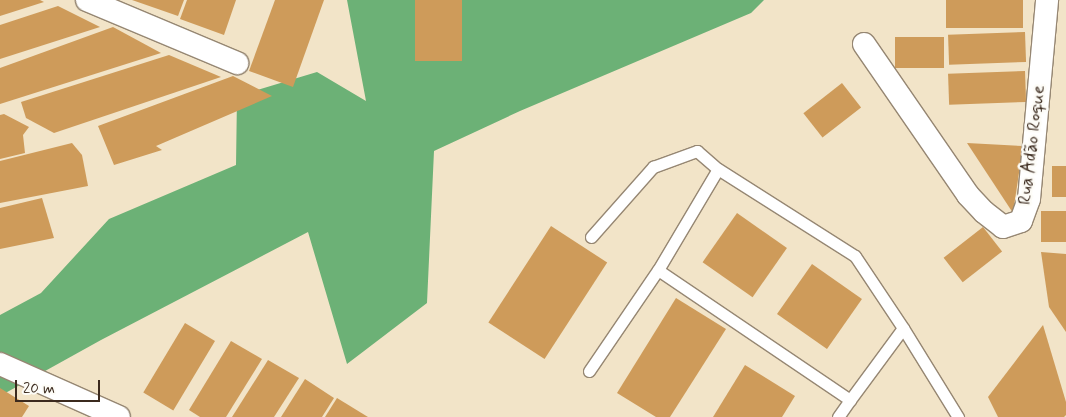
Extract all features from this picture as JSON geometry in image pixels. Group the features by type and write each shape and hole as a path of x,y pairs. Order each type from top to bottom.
{"street":[{"path":"87,0 237,63"},
{"name":"Rua Adão Roque","path":"864,44 968,195 984,212 1003,227 1021,221 1028,199 1047,0"},
{"path":"0,364 119,417"}],"lane":[{"path":"591,238 653,167 697,151 718,169 855,256 903,328 958,417"},
{"path":"589,371 658,270 718,169"},
{"path":"658,270 850,400"},
{"path":"838,417 903,328"}],"green space":[{"path":"347,0 764,0 751,13 520,111 434,151 427,303 347,364 308,232 101,340 0,396 0,315 41,293 109,219 236,165 237,96 317,72 366,101"}],"building":[{"path":"0,0 40,0 44,2 0,16"},
{"path":"132,0 184,0 178,16"},
{"path":"187,0 236,0 224,35 180,19"},
{"path":"275,0 324,0 293,87 249,71"},
{"path":"415,0 462,0 462,61 415,61"},
{"path":"946,0 1023,0 1023,28 946,28"},
{"path":"58,6 100,27 0,59 0,25"},
{"path":"113,27 161,53 0,104 0,68"},
{"path":"1025,32 1026,62 949,65 948,35"},
{"path":"895,37 944,37 944,68 895,68"},
{"path":"169,55 221,77 54,133 26,118 21,102"},
{"path":"1025,71 1026,102 949,105 948,74"},
{"path":"233,76 272,96 156,146 162,150 114,165 98,126"},
{"path":"842,83 861,107 822,138 803,113"},
{"path":"4,114 29,127 23,135 25,153 0,159 0,115"},
{"path":"72,143 82,155 88,186 0,203 0,161"},
{"path":"967,143 1023,146 1013,213"},
{"path":"1052,166 1066,166 1066,197 1052,197"},
{"path":"42,198 54,238 0,249 0,208"},
{"path":"1041,211 1066,211 1066,242 1041,242"},
{"path":"737,213 787,248 753,297 703,262"},
{"path":"551,226 607,262 545,359 488,322"},
{"path":"983,227 1002,251 963,282 944,258"},
{"path":"1041,252 1066,254 1066,332 1049,307"},
{"path":"812,264 862,299 827,349 777,314"},
{"path":"676,298 726,329 670,417 656,417 617,393"},
{"path":"185,323 215,341 173,410 143,392"},
{"path":"1043,325 1066,402 1066,415 1064,417 998,417 988,397"},
{"path":"231,341 262,359 226,417 200,417 189,410"},
{"path":"268,360 299,378 274,417 232,417"},
{"path":"745,365 795,396 782,417 713,417"},
{"path":"305,379 334,398 322,417 281,417"},
{"path":"0,388 29,406 22,417 0,417"},
{"path":"337,398 368,417 325,417"}]}
